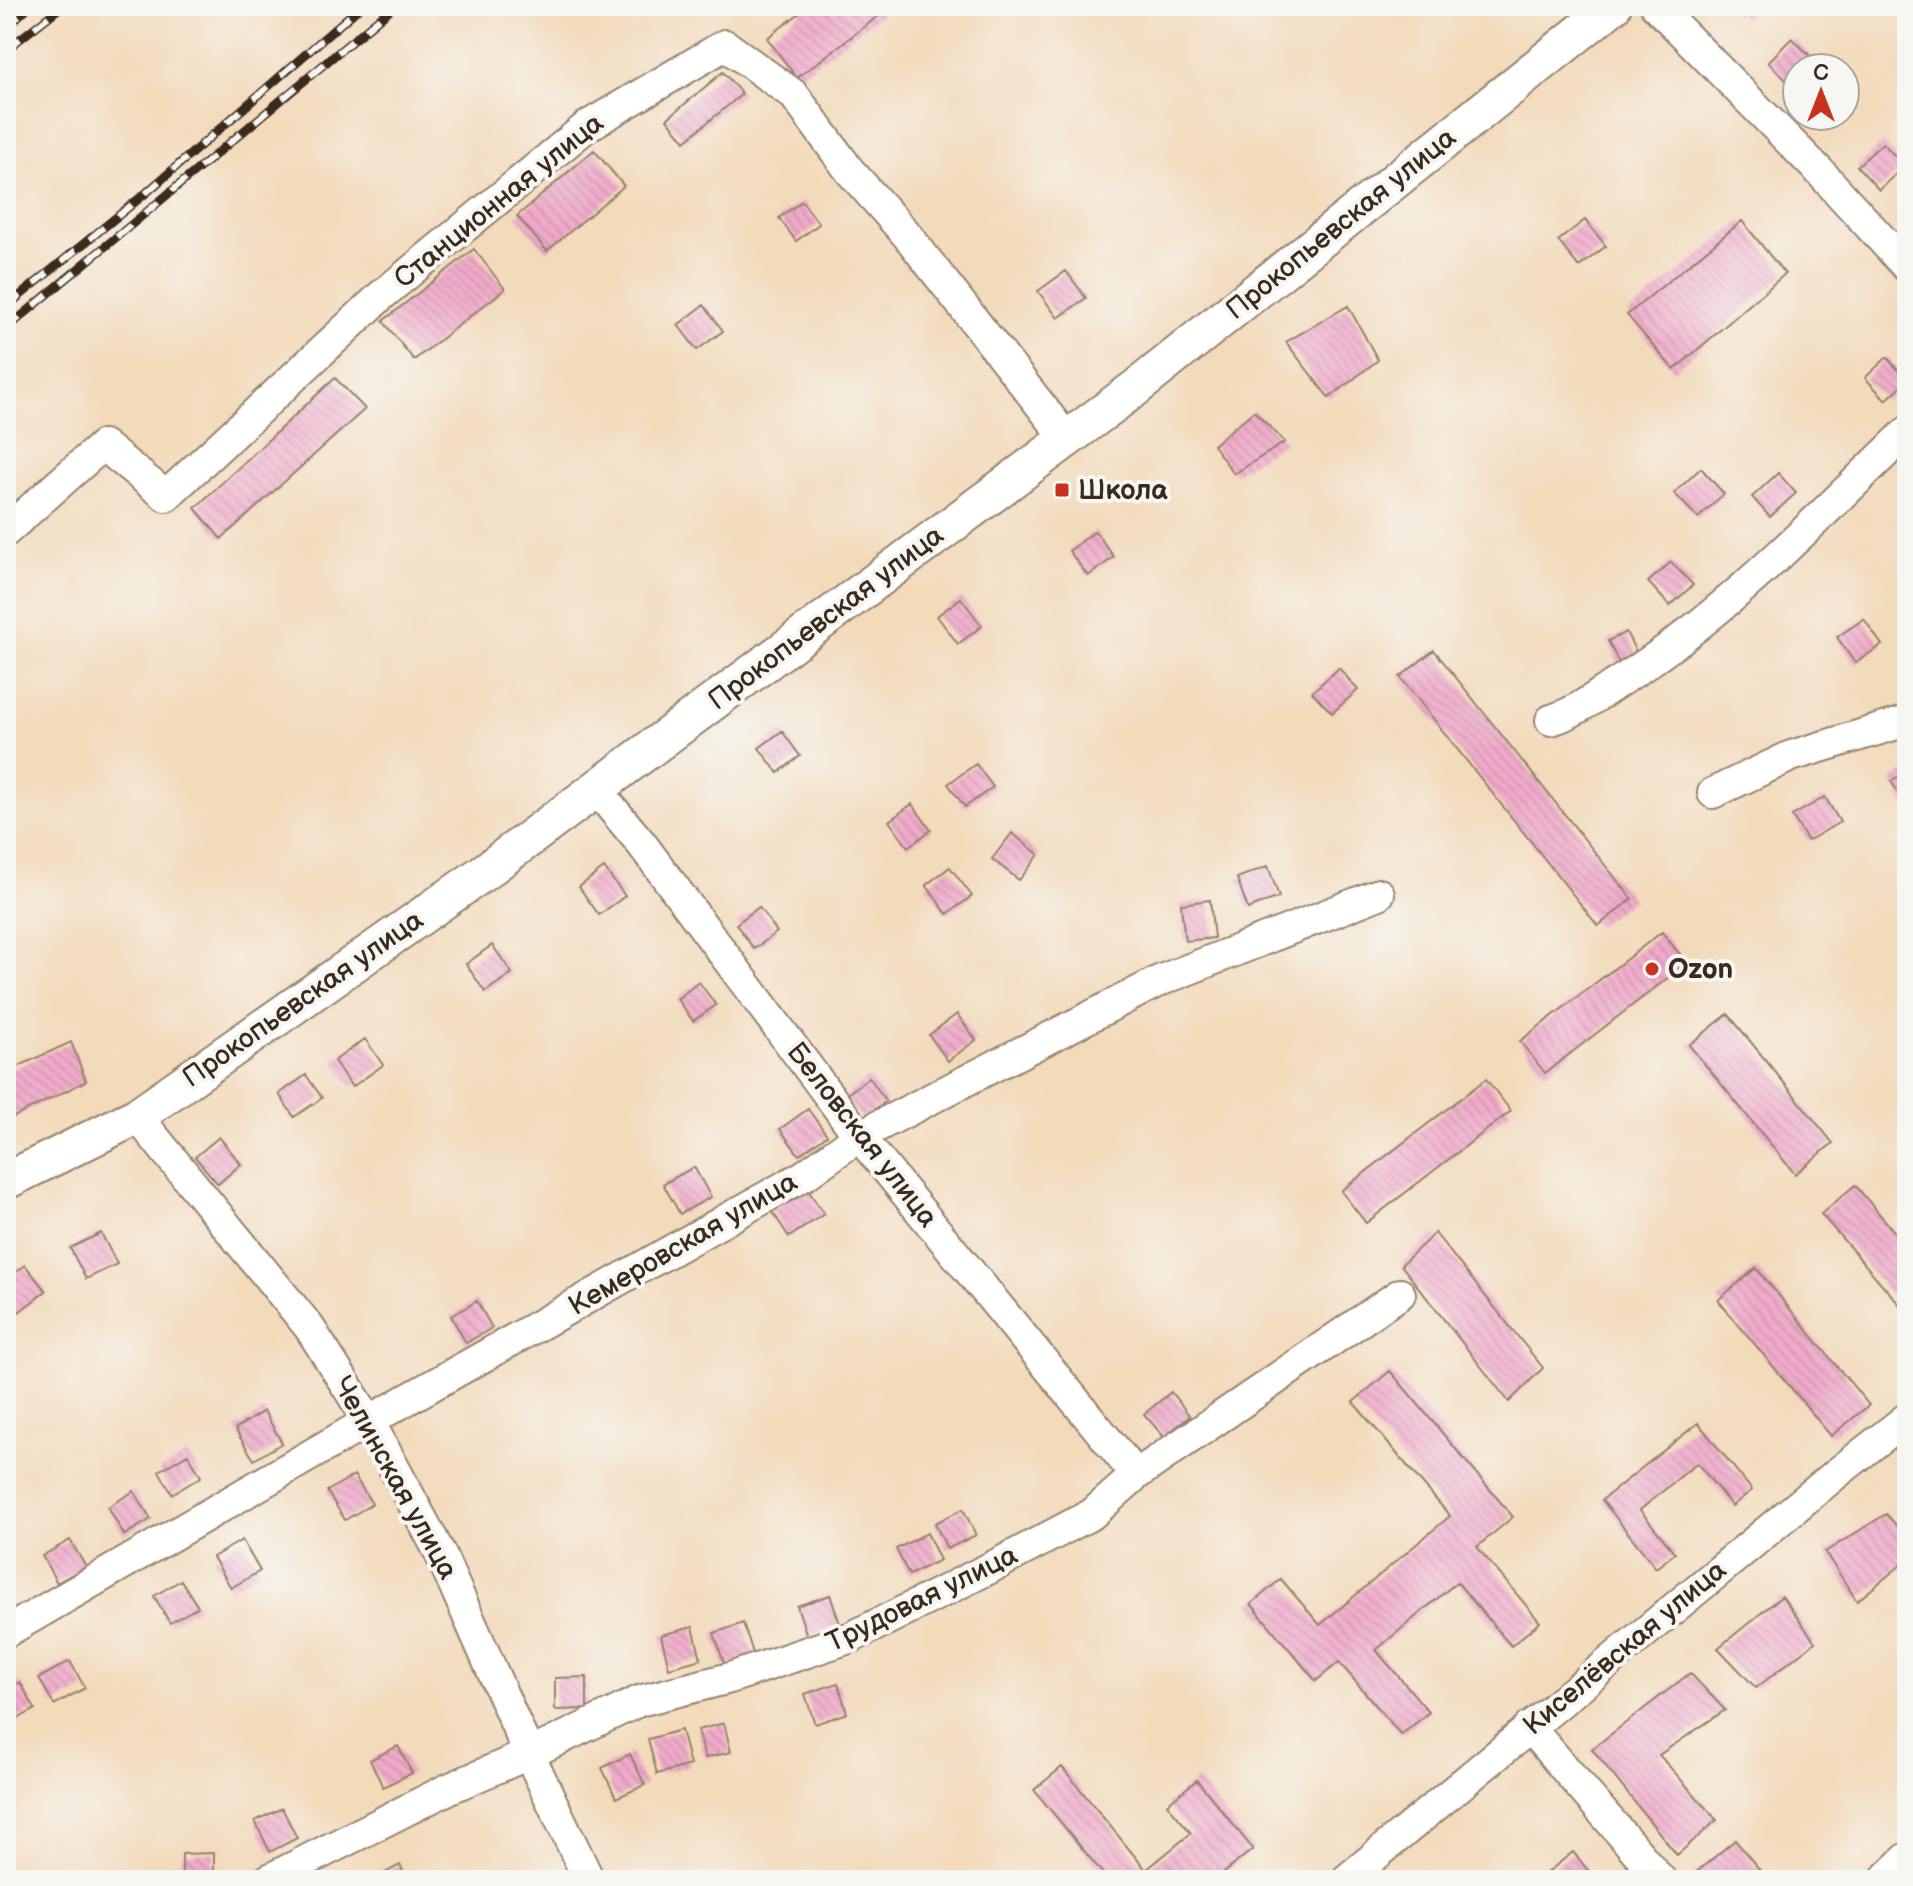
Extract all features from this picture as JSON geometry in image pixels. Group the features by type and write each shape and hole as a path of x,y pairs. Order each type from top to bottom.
{"main road":[{"name":"Прокопьевская улица","path":"6,1181 137,1116 483,873 1137,387 1613,6"}],"street":[{"path":"1656,6 1821,173 1907,267"},
{"name":"Станционная улица","path":"6,531 103,445 166,496 382,295 536,166 586,127 725,45 794,95 849,170 907,235 1067,439"},
{"path":"1551,720 1567,715 1646,664 1746,586 1907,432"},
{"path":"1713,793 1791,756 1907,721"},
{"name":"Беловская улица","path":"596,789 641,843 859,1136 1136,1475"},
{"name":"Кемеровская улица","path":"6,1632 369,1421 805,1175 859,1136 1159,981 1379,894"},
{"name":"Челинская улица","path":"137,1116 309,1327 369,1421 440,1553 589,1880"},
{"name":"Трудовая улица","path":"268,1880 448,1789 639,1701 730,1678 852,1637 1092,1514 1136,1475 1400,1294"},
{"name":"Киселёвская улица","path":"1346,1880 1907,1418"},
{"path":"1529,1727 1661,1880"},
{"path":"1884,1880 1907,1858"}],"building":[{"path":"809,6 875,6 881,14 797,78 767,38"},
{"path":"1733,6 1757,6 1745,18"},
{"path":"1792,38 1806,52 1781,52 1781,75 1768,62"},
{"path":"723,72 742,94 685,141 667,119"},
{"path":"1883,143 1904,166 1879,190 1857,166"},
{"path":"594,150 624,186 547,251 517,216"},
{"path":"802,201 819,224 796,241 779,218"},
{"path":"1585,220 1606,246 1579,267 1558,241"},
{"path":"1742,221 1785,274 1674,370 1627,315"},
{"path":"474,249 505,289 414,360 383,321"},
{"path":"1066,271 1086,298 1058,318 1038,291"},
{"path":"704,305 723,331 697,350 678,325"},
{"path":"1348,306 1378,360 1329,398 1286,342"},
{"path":"1887,357 1907,381 1886,400 1865,378"},
{"path":"335,378 365,409 221,539 195,508"},
{"path":"1254,411 1285,442 1234,474 1213,445"},
{"path":"1701,468 1724,494 1698,518 1674,493"},
{"path":"1778,473 1796,493 1770,517 1752,497"},
{"path":"1095,531 1114,557 1088,576 1069,551"},
{"path":"1671,562 1693,585 1670,606 1648,582"},
{"path":"961,598 982,626 958,644 937,616"},
{"path":"1864,619 1882,645 1855,663 1837,637"},
{"path":"1626,632 1641,662 1623,671 1608,641"},
{"path":"1434,650 1632,899 1598,926 1400,677"},
{"path":"1339,668 1358,690 1332,713 1312,692"},
{"path":"782,731 800,756 778,773 759,748"},
{"path":"976,764 993,787 965,807 948,784"},
{"path":"1907,771 1907,806 1891,781"},
{"path":"1825,797 1840,822 1808,841 1792,816"},
{"path":"912,804 931,830 908,847 889,821"},
{"path":"1012,833 1039,855 1019,880 992,859"},
{"path":"1268,866 1279,897 1248,909 1237,878"},
{"path":"950,867 972,896 947,914 926,885"},
{"path":"604,868 625,896 599,915 579,887"},
{"path":"1210,900 1214,938 1185,941 1181,904"},
{"path":"759,907 777,932 754,949 736,924"},
{"path":"1662,932 1687,963 1545,1073 1520,1041"},
{"path":"492,945 512,973 485,992 466,964"},
{"path":"699,982 716,1005 693,1021 677,999"},
{"path":"957,1014 976,1040 948,1061 929,1035"},
{"path":"1728,1014 1833,1143 1795,1174 1689,1045"},
{"path":"365,1039 383,1065 352,1087 334,1061"},
{"path":"71,1042 86,1081 6,1121 6,1072"},
{"path":"306,1075 322,1098 294,1117 279,1094"},
{"path":"869,1077 886,1101 862,1119 845,1096"},
{"path":"1486,1079 1511,1111 1366,1223 1341,1191"},
{"path":"808,1109 827,1135 799,1155 780,1129"},
{"path":"219,1137 241,1164 218,1184 195,1157"},
{"path":"694,1167 711,1197 680,1214 663,1184"},
{"path":"804,1184 824,1214 789,1237 772,1211"},
{"path":"1855,1185 1907,1247 1907,1313 1821,1214"},
{"path":"101,1233 117,1264 86,1279 70,1248"},
{"path":"1435,1233 1543,1368 1509,1402 1401,1265"},
{"path":"25,1265 46,1291 6,1322 6,1280"},
{"path":"1756,1268 1869,1405 1831,1436 1718,1300"},
{"path":"477,1301 492,1328 466,1343 451,1316"},
{"path":"1390,1371 1513,1517 1477,1547 1540,1622 1511,1646 1457,1582 1376,1650 1429,1712 1401,1735 1339,1662 1316,1681 1251,1604 1281,1579 1320,1625 1450,1516 1353,1402"},
{"path":"1171,1392 1190,1416 1164,1437 1144,1414"},
{"path":"264,1411 282,1443 254,1460 235,1429"},
{"path":"1698,1423 1752,1490 1732,1506 1697,1463 1640,1510 1675,1553 1656,1568 1602,1500"},
{"path":"188,1454 201,1477 172,1494 159,1471"},
{"path":"354,1475 372,1504 345,1520 327,1491"},
{"path":"134,1491 151,1519 124,1535 108,1507"},
{"path":"963,1509 976,1535 947,1549 935,1523"},
{"path":"1886,1514 1907,1537 1907,1560 1857,1601 1825,1552"},
{"path":"927,1533 940,1560 909,1575 896,1549"},
{"path":"70,1540 86,1567 57,1583 42,1556"},
{"path":"242,1540 260,1571 231,1588 213,1557"},
{"path":"181,1580 198,1607 170,1623 154,1596"},
{"path":"830,1595 840,1624 807,1636 797,1606"},
{"path":"1782,1596 1815,1642 1756,1688 1718,1648"},
{"path":"743,1623 754,1656 725,1666 714,1633"},
{"path":"693,1627 701,1659 669,1668 661,1635"},
{"path":"70,1661 85,1688 54,1705 39,1678"},
{"path":"1690,1673 1725,1710 1659,1755 1717,1820 1677,1855 1592,1749"},
{"path":"587,1677 587,1709 555,1710 555,1678"},
{"path":"20,1682 35,1709 7,1725 6,1690"},
{"path":"838,1683 847,1713 815,1724 805,1694"},
{"path":"724,1723 731,1752 705,1758 698,1730"},
{"path":"681,1730 690,1765 657,1774 648,1739"},
{"path":"398,1746 412,1773 383,1787 370,1760"},
{"path":"630,1754 645,1785 616,1798 602,1768"},
{"path":"1062,1767 1146,1870 1191,1833 1167,1804 1197,1780 1253,1849 1215,1880 1108,1880 1034,1790"},
{"path":"282,1808 297,1838 270,1852 255,1821"},
{"path":"1735,1840 1768,1880 1697,1880 1693,1875"},
{"path":"1573,1852 1596,1880 1538,1880"},
{"path":"214,1853 214,1880 182,1880 182,1854"},
{"path":"400,1865 407,1880 371,1880"}],"railway":[{"path":"6,28 29,6"},
{"path":"6,50 62,6"},
{"path":"6,307 146,193 361,6"},
{"path":"6,329 394,6"}],"place":[{"name":"Школа","path":"1062,490"},
{"name":"Ozon","path":"1652,969"}]}
